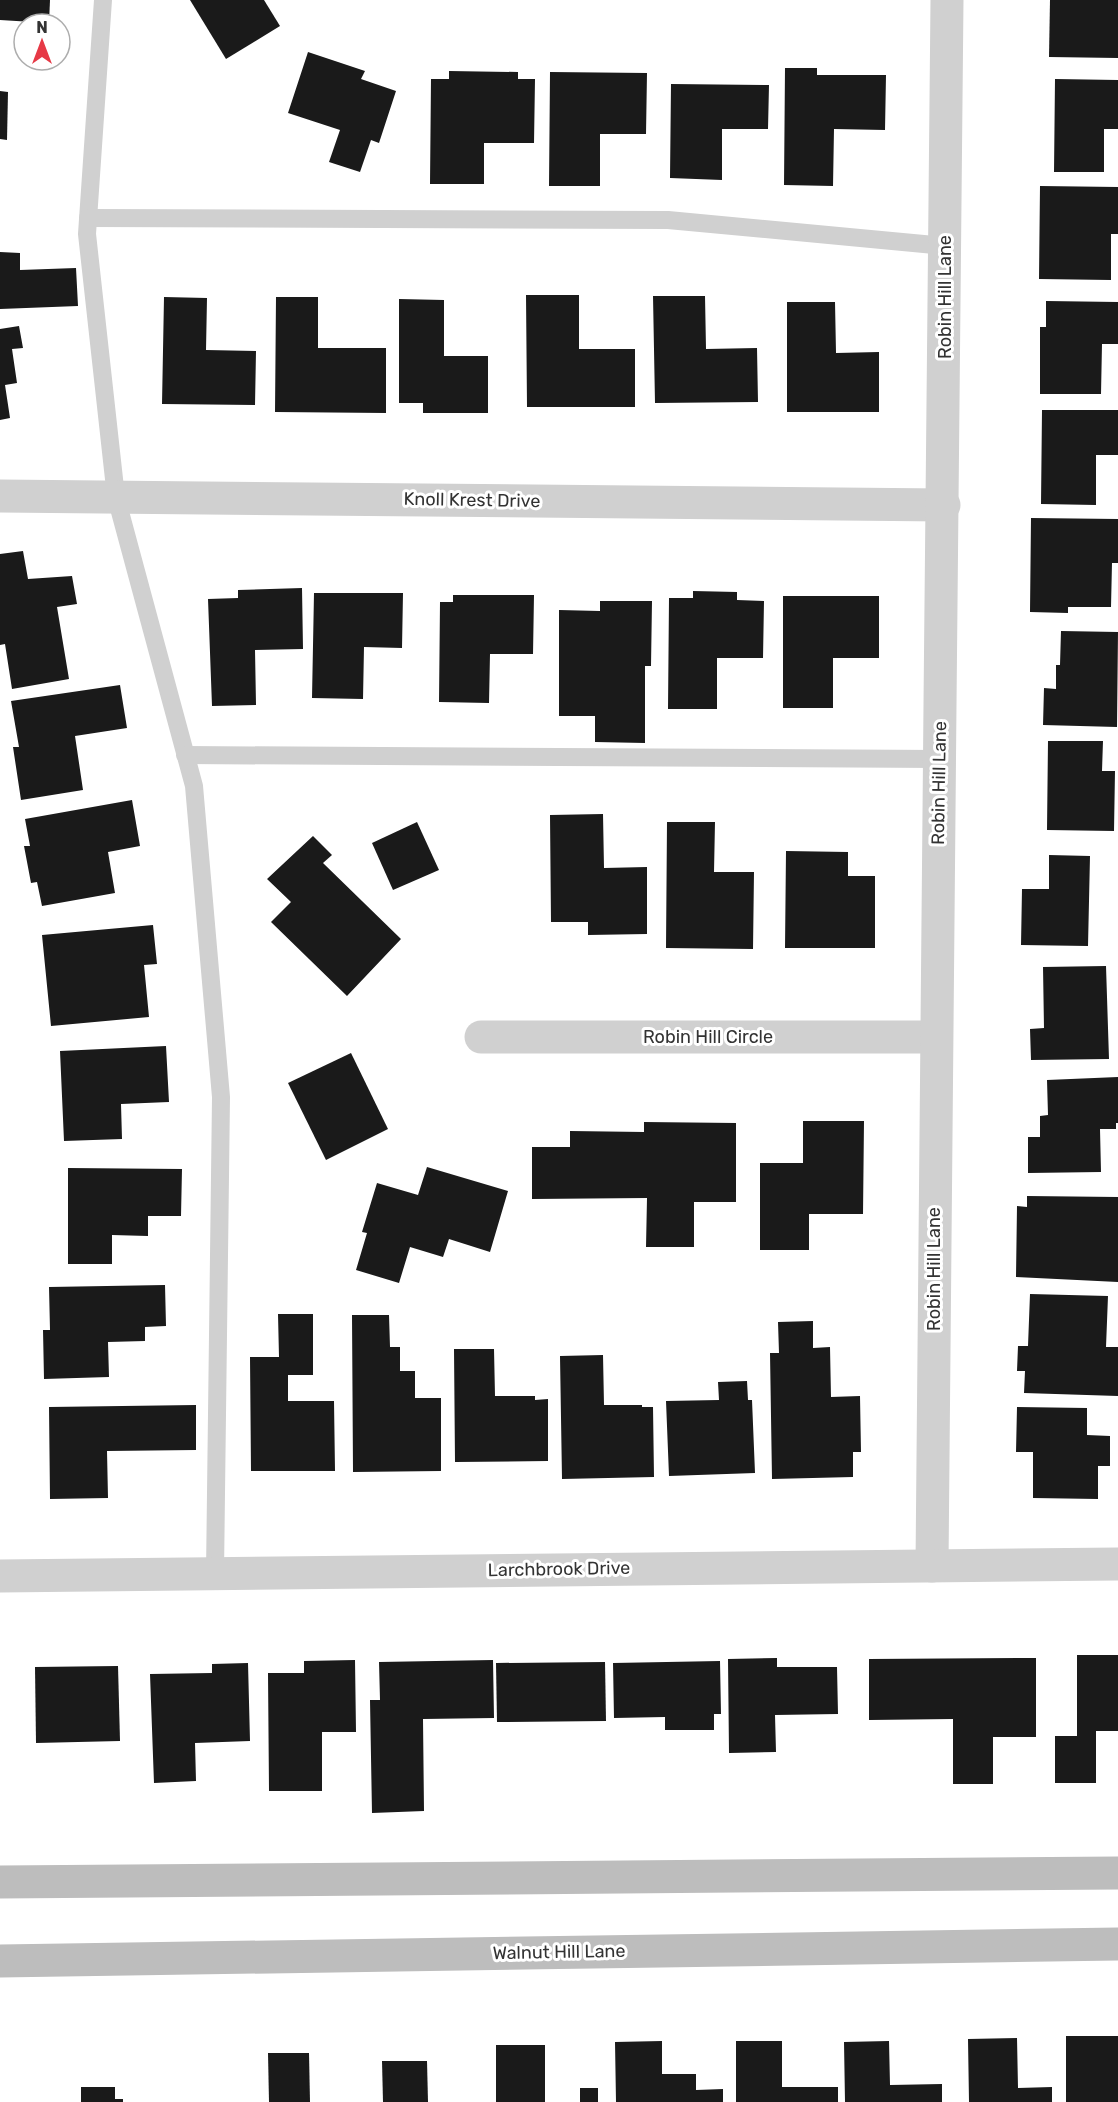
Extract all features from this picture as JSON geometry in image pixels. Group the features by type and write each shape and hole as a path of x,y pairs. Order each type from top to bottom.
{"main road":[{"path":"0,1882 1118,1873"},
{"name":"Walnut Hill Lane","path":"0,1961 1118,1944"}],"street":[{"name":"Robin Hill Lane","path":"932,1566 936,1037 944,505 947,0"},
{"name":"Knoll Krest Drive","path":"0,496 944,505"},
{"name":"Robin Hill Circle","path":"481,1037 936,1037"},
{"name":"Larchbrook Drive","path":"0,1576 1118,1564"}],"lane":[{"path":"103,0 87,234 116,497 194,786 221,1097 215,1573"},
{"path":"88,218 668,220 945,246"},
{"path":"185,755 940,759"}],"building":[{"path":"0,0 50,0 49,12 12,12 12,21 0,20"},
{"path":"190,0 264,0 280,26 226,59"},
{"path":"1050,0 1118,0 1118,58 1049,57"},
{"path":"308,52 365,71 361,79 396,91 379,143 371,140 360,172 329,162 340,130 288,113"},
{"path":"785,68 817,68 817,75 886,75 885,130 834,129 833,186 784,185"},
{"path":"449,71 518,72 518,79 535,79 534,143 484,143 484,184 430,184 431,79 449,79"},
{"path":"550,72 647,73 646,134 600,134 600,186 549,186"},
{"path":"1055,79 1118,80 1118,129 1104,129 1104,172 1054,172"},
{"path":"671,84 769,85 768,129 722,129 722,180 670,178"},
{"path":"0,91 8,92 7,140 0,139"},
{"path":"1040,186 1118,187 1118,234 1111,234 1111,280 1039,279"},
{"path":"0,252 20,253 20,270 76,268 78,306 0,309"},
{"path":"526,295 579,295 579,349 635,349 635,407 527,407"},
{"path":"653,296 705,296 706,349 757,348 758,402 655,403"},
{"path":"164,297 207,298 206,350 256,351 255,405 162,404"},
{"path":"276,297 318,297 318,348 386,348 386,413 275,412"},
{"path":"399,299 444,300 444,356 488,356 488,413 423,413 423,403 399,403"},
{"path":"1046,301 1118,302 1118,344 1102,344 1101,394 1040,394 1040,327 1046,327"},
{"path":"787,302 835,302 836,353 879,352 879,412 787,412"},
{"path":"19,326 23,348 12,349 17,383 5,385 10,418 0,420 0,329"},
{"path":"1042,410 1118,410 1118,455 1096,455 1096,505 1041,504"},
{"path":"1031,518 1118,519 1118,563 1112,563 1111,607 1068,607 1068,613 1030,612"},
{"path":"23,551 28,579 72,576 77,604 57,607 69,679 12,689 5,644 0,645 0,554"},
{"path":"302,588 303,649 255,650 256,705 212,706 208,599 238,598 238,590"},
{"path":"693,591 737,592 737,600 764,601 763,658 717,658 717,709 668,709 669,598 693,598"},
{"path":"314,593 403,593 402,648 364,647 363,699 312,698"},
{"path":"453,595 534,595 533,654 490,654 489,703 439,702 440,602 453,602"},
{"path":"783,596 879,596 879,658 833,658 833,708 783,708"},
{"path":"600,601 652,601 651,666 645,666 645,743 595,742 595,716 559,716 559,610 600,611"},
{"path":"1061,631 1118,632 1117,727 1043,725 1044,688 1056,689 1056,665 1060,665"},
{"path":"120,685 127,728 75,736 83,790 21,800 13,747 19,747 11,701"},
{"path":"1048,741 1103,741 1102,771 1115,771 1114,831 1047,830"},
{"path":"132,800 140,846 108,852 115,893 42,906 37,882 31,883 24,846 30,846 25,819"},
{"path":"603,814 604,868 647,867 647,934 588,935 588,922 551,922 550,815"},
{"path":"417,822 439,870 393,890 372,843"},
{"path":"667,822 715,822 714,872 754,872 753,949 666,948"},
{"path":"313,836 332,855 323,863 401,939 347,996 271,922 291,902 267,879"},
{"path":"786,851 848,852 848,876 875,876 875,948 785,948"},
{"path":"1049,855 1090,856 1088,946 1021,945 1022,889 1049,889"},
{"path":"153,925 157,964 144,965 149,1017 51,1026 42,935"},
{"path":"1106,966 1109,1059 1031,1060 1030,1029 1044,1028 1043,967"},
{"path":"166,1046 169,1102 121,1104 122,1139 64,1141 60,1051"},
{"path":"351,1053 388,1129 326,1160 288,1083"},
{"path":"1118,1077 1116,1129 1100,1129 1101,1172 1028,1173 1028,1137 1040,1137 1040,1116 1048,1115 1047,1080"},
{"path":"803,1121 864,1121 863,1214 809,1214 809,1250 760,1250 760,1163 803,1163"},
{"path":"644,1122 736,1123 736,1202 694,1202 694,1247 646,1247 647,1198 532,1199 532,1147 570,1147 570,1131 644,1132"},
{"path":"427,1167 508,1191 490,1252 449,1239 443,1257 410,1247 399,1283 356,1270 367,1233 362,1232 377,1183 418,1195"},
{"path":"68,1168 182,1169 181,1216 148,1216 148,1236 112,1235 112,1264 68,1264"},
{"path":"1027,1196 1118,1197 1118,1282 1016,1277 1017,1206 1027,1207"},
{"path":"165,1285 166,1326 145,1327 145,1341 108,1342 109,1377 44,1379 43,1330 50,1330 49,1287"},
{"path":"1030,1294 1108,1296 1106,1347 1118,1347 1118,1396 1024,1393 1025,1371 1017,1371 1018,1346 1028,1346"},
{"path":"278,1314 313,1314 313,1375 288,1375 288,1401 334,1401 335,1471 251,1471 250,1357 279,1357"},
{"path":"352,1315 389,1315 390,1347 400,1347 400,1371 415,1371 415,1398 441,1398 441,1471 353,1472"},
{"path":"813,1321 813,1348 830,1347 831,1397 860,1396 861,1452 853,1452 853,1477 772,1479 770,1353 779,1353 778,1322"},
{"path":"454,1349 494,1349 495,1396 535,1396 535,1400 548,1399 548,1461 455,1462"},
{"path":"603,1355 604,1405 653,1407 654,1477 562,1479 560,1356"},
{"path":"747,1381 748,1400 752,1400 755,1473 669,1476 666,1401 719,1400 718,1382"},
{"path":"196,1405 196,1450 107,1451 108,1498 50,1499 49,1407"},
{"path":"1017,1407 1087,1408 1087,1435 1110,1436 1110,1466 1098,1466 1098,1499 1033,1498 1033,1452 1016,1452"},
{"path":"1077,1655 1118,1655 1118,1731 1096,1731 1096,1783 1055,1783 1055,1736 1077,1736"},
{"path":"777,1658 777,1667 837,1667 838,1714 775,1715 776,1752 729,1753 728,1659"},
{"path":"1036,1658 1036,1737 993,1737 993,1784 953,1784 953,1719 869,1720 869,1659"},
{"path":"355,1660 356,1732 322,1732 322,1791 269,1791 268,1673 304,1673 304,1661"},
{"path":"493,1660 494,1718 423,1719 424,1811 372,1813 370,1700 380,1700 379,1662"},
{"path":"720,1661 721,1714 714,1714 714,1730 665,1730 665,1717 614,1718 613,1663"},
{"path":"605,1662 606,1721 497,1722 496,1663"},
{"path":"248,1663 250,1741 195,1743 196,1781 154,1783 150,1674 212,1673 212,1664"},
{"path":"118,1666 120,1741 36,1743 35,1667"},
{"path":"1066,2036 1118,2036 1118,2102 1066,2102"},
{"path":"1017,2038 1018,2088 1052,2087 1052,2102 969,2102 968,2039"},
{"path":"662,2041 662,2074 696,2074 696,2090 723,2089 723,2102 616,2102 615,2042"},
{"path":"736,2041 782,2041 782,2087 838,2087 838,2102 736,2102"},
{"path":"889,2041 890,2085 942,2084 942,2102 845,2102 844,2042"},
{"path":"496,2045 545,2045 545,2102 496,2102"},
{"path":"268,2053 309,2053 310,2102 269,2102"},
{"path":"382,2061 427,2061 428,2102 383,2102"},
{"path":"81,2087 115,2087 115,2099 123,2099 123,2102 81,2102"},
{"path":"580,2088 598,2088 598,2102 580,2102"}]}
